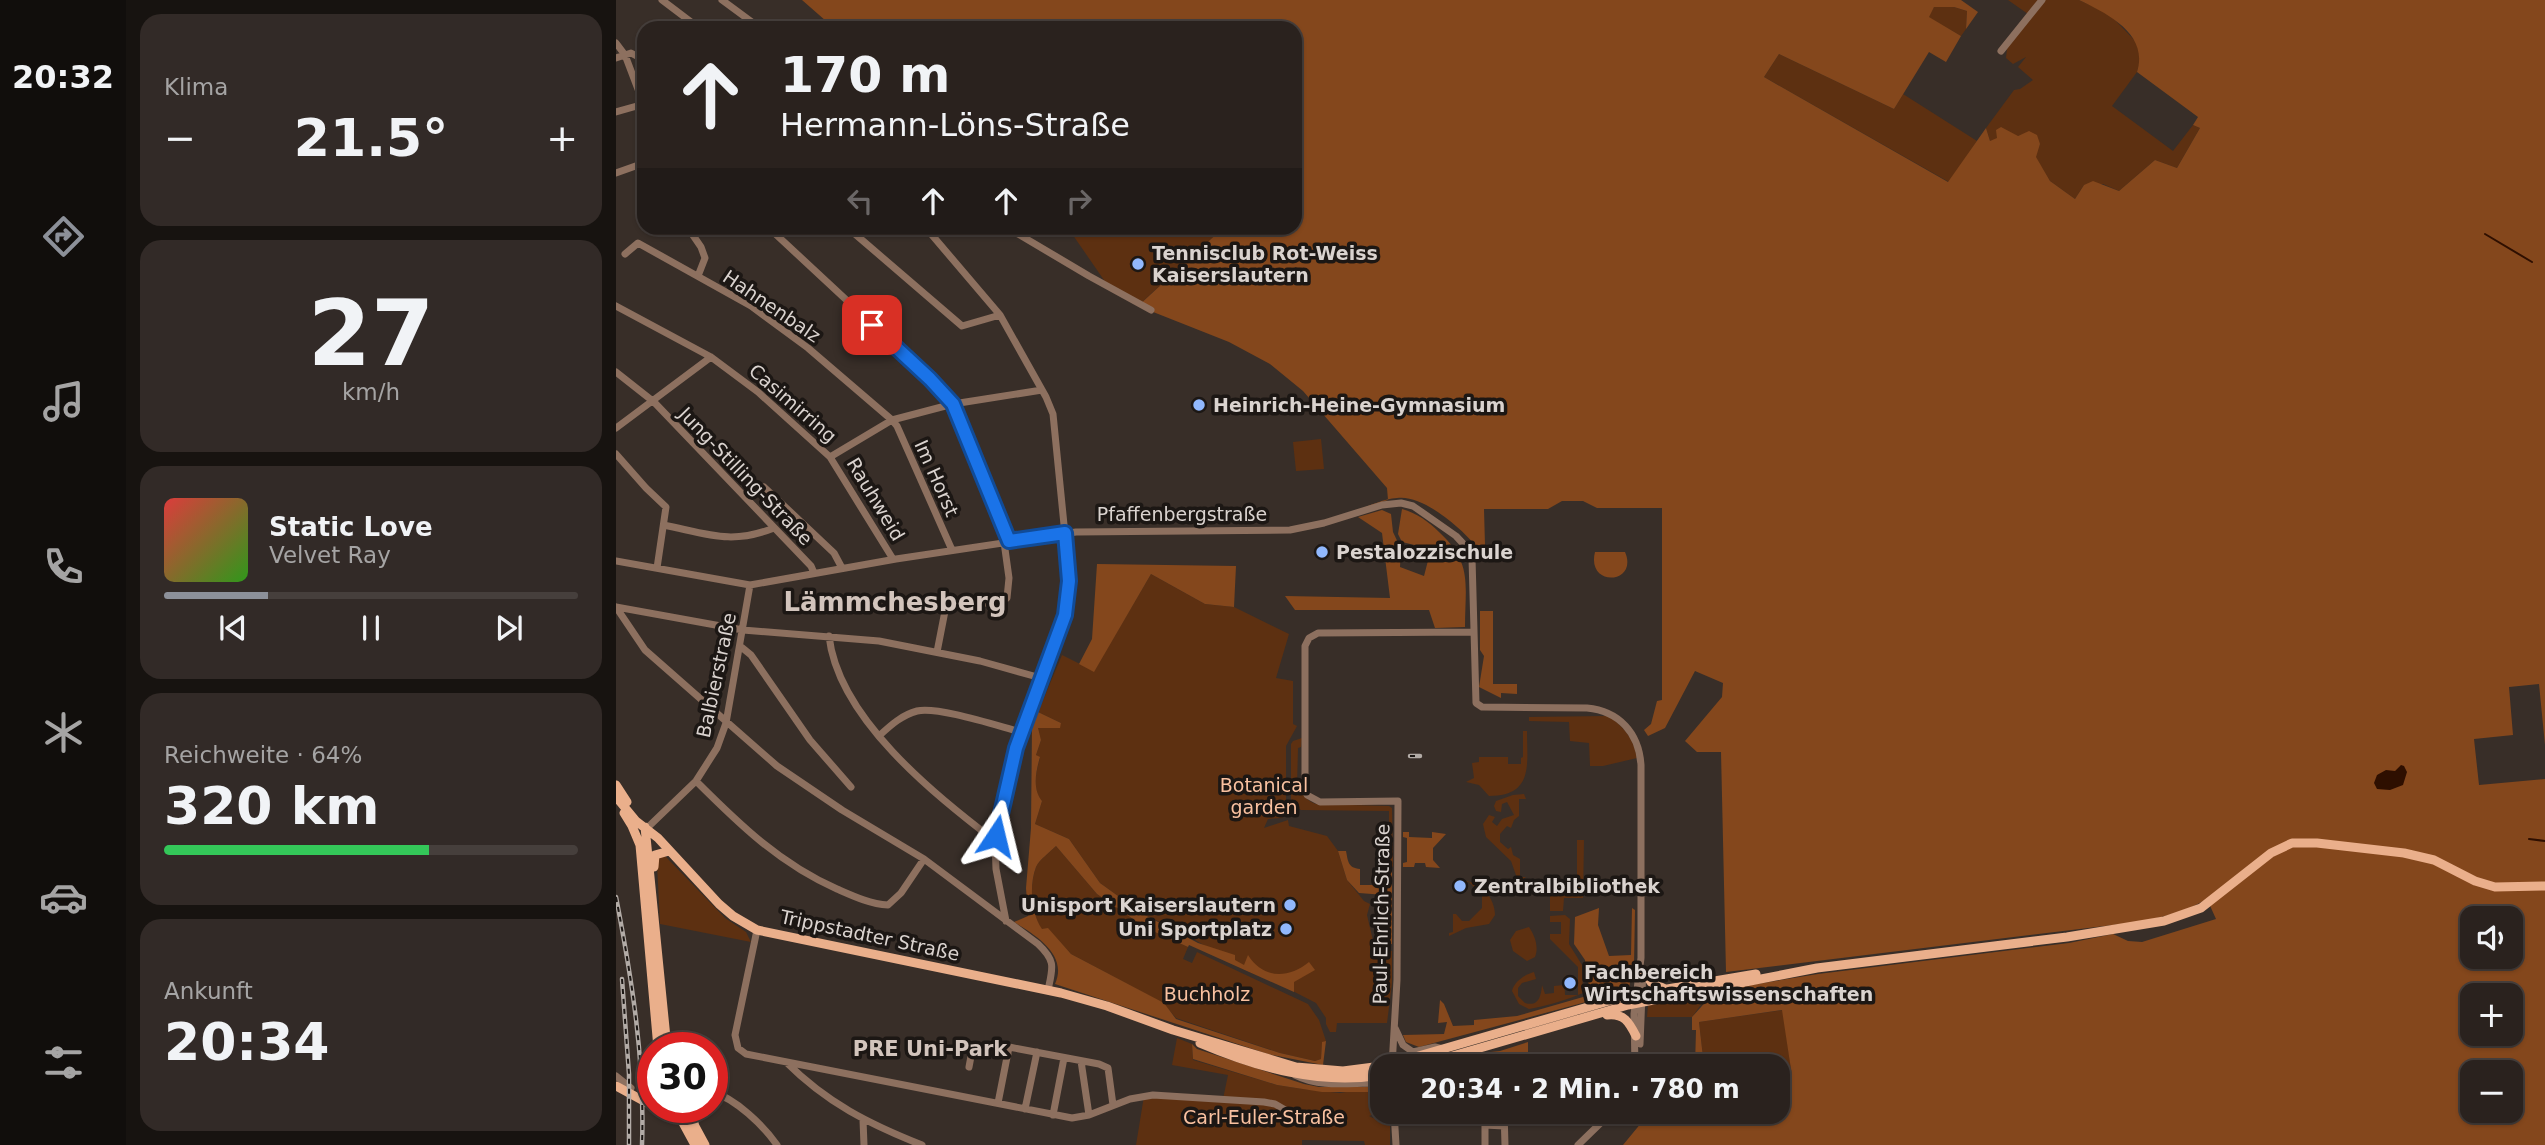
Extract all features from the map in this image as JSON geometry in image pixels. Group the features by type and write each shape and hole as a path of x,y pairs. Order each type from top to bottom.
{"main road":[{"name":"Trippstadter Straße","path":"616,785 641,818 645,830 658,838 726,910 757,930 1048,990 1107,1006 1173,1030 1296,1067 1343,1071 1370,1068"},
{"path":"617,797 645,830 665,1032"},
{"path":"617,797 640,845 657,1032"},
{"path":"640,845 645,830"},
{"path":"1817,968 2067,937 2164,921 2201,908 2271,853 2292,843 2317,843 2404,853 2434,860 2475,881 2495,887 2545,886"},
{"path":"652,890 655,881 655,855 669,850"},
{"name":"Trippstadter Straße","path":"1459,1054 1667,990 1732,977 1817,968"},
{"name":"Trippstadter Straße","path":"1427,1054 1639,999 1817,968"},
{"path":"1643,970 1651,982 1667,990"},
{"path":"1585,1017 1593,1020 1620,1016 1630,1024 1636,1036"},
{"name":"Trippstadter Straße","path":"1173,1030 1214,1049 1294,1075 1338,1079 1370,1076"},
{"path":"616,1078 637,1091"},
{"path":"616,1086 637,1098"},
{"path":"685,1123 695,1145"},
{"path":"692,1123 705,1145"}],"street":[{"path":"662,0 690,21"},
{"path":"722,0 750,21"},
{"path":"2001,51 2042,0"},
{"path":"616,43 625,55 637,86"},
{"path":"616,58 637,55"},
{"path":"616,112 637,106"},
{"path":"616,173 637,166"},
{"path":"692,235 705,258 698,276"},
{"path":"777,235 926,374 953,404 1007,541 1007,598 998,604 951,603 946,611 937,652"},
{"path":"855,235 962,326 1000,315"},
{"path":"932,235 1000,315 1042,390 1052,414 1065,533 1069,581 1065,615 1021,733 1002,802 995,841 996,869 1006,921"},
{"path":"1020,235 1151,310"},
{"name":"Hahnenbalz","path":"625,254 638,243 751,306 794,336 892,420"},
{"name":"Casimirring","path":"616,306 711,357 758,392 830,457 892,420 953,404 1042,390"},
{"path":"616,428 711,357"},
{"name":"Jung-Stilling-Straße","path":"616,372 654,402 811,566 814,573"},
{"name":"Im Horst","path":"892,420 952,550"},
{"path":"616,454 646,488 664,503 667,511 657,568"},
{"name":"Rauhweid","path":"830,457 893,559"},
{"path":"764,486 834,553 842,568"},
{"name":"Pfaffenbergstraße","path":"616,561 750,584 1065,533 1113,530 1290,530 1311,527 1394,503 1413,506 1456,536 1469,550 1474,566 1474,632"},
{"path":"664,525 732,539 751,537 774,528"},
{"name":"Balbierstraße","path":"645,830 696,781 717,748 726,723 750,584"},
{"path":"616,607 743,630 879,641 1004,666 1041,678"},
{"path":"616,607 645,650 775,765 805,787 924,859 1049,955 1053,967 1048,990"},
{"path":"1474,632 1476,703 1482,707 1594,708 1614,715 1632,732 1641,754 1641,958 1637,1054"},
{"name":"Paul-Ehrlich-Straße","path":"1393,1054 1397,971 1398,801 1320,802 1310,798 1306,791 1307,641 1318,633 1474,632"},
{"path":"829,636 832,654 843,681 880,735 915,773 995,841"},
{"path":"740,646 751,655 810,740 851,787"},
{"path":"880,735 903,716 923,710 941,712 1021,733"},
{"path":"696,781 732,817 777,855 817,880 862,899 880,904 891,903 924,859"},
{"path":"757,930 736,1043 746,1054 1072,1118 1089,1115 1130,1099 1153,1095 1264,1102 1275,1104 1287,1111"},
{"path":"1637,1054 1643,970 1641,958"},
{"name":"Paul-Ehrlich-Straße","path":"1394,1026 1399,1037 1395,1054"},
{"path":"1399,1037 1403,1045 1413,1052 1435,1046 1443,1049"},
{"path":"998,1103 1009,1047 1108,1068 1113,1105"},
{"path":"969,1067 972,1051 976,1048 1008,1054"},
{"path":"1025,1109 1037,1052"},
{"path":"1053,1115 1064,1058"},
{"path":"1081,1061 1089,1115"},
{"path":"786,1062 799,1075 863,1120 922,1145"},
{"path":"1294,1075 1308,1082 1322,1084 1370,1083"},
{"path":"728,1101 760,1124 777,1145"},
{"path":"863,1120 864,1145"},
{"path":"695,1123 695,1127"},
{"path":"1395,1124 1396,1145"},
{"path":"1578,1145 1600,1124"},
{"path":"1485,1145 1485,1125 1504,1126 1504,1145"}],"green space":[{"path":"2008,0 2079,0 2106,12 2115,20 2139,45 2141,58 2137,72 2112,106 2173,151 2193,125 2200,128 2177,168 2155,160 2119,191 2103,184 2084,185 2075,199 2050,181 2035,157 2040,144 2029,132 1990,141 1986,128 2014,90 2033,80 2018,67 2026,57 2013,64 2006,58 2008,40 2028,14"},
{"path":"1934,7 1954,7 1967,11 1966,29 1961,36 1928,17"},
{"path":"1779,54 1894,109 1903,94 1977,141 1949,182 1764,77"},
{"name":"Tennisclub Rot-Weiss Kaiserslautern","path":"1073,235 1215,235 1142,302 1106,283"},
{"path":"1321,439 1324,469 1296,471 1293,442"},
{"name":"Botanical garden","path":"1151,574 1205,604 1234,607 1289,634 1276,678 1293,681 1293,724 1297,726 1286,746 1286,813 1282,818 1268,819 1264,828 1288,820 1289,826 1327,836 1338,851 1347,880 1364,901 1370,904 1367,915 1374,945 1392,951 1392,983 1387,1023 1337,1023 1336,1032 1330,1032 1326,1018 1316,1003 1243,969 1187,935 1143,914 1100,883 1069,839 1035,824 1042,801 1036,786 1040,758 1036,755 1041,740 1037,728 1059,728 1061,723 1038,712 1062,655 1094,671"},
{"path":"1609,716 1628,734 1637,758 1603,766 1590,766 1589,743 1570,741 1569,722 1529,721 1529,717"},
{"path":"1523,731 1527,731 1527,766 1521,784 1504,795 1489,796 1479,785 1466,782 1474,778 1472,763 1479,762 1479,757 1508,757 1508,764 1521,764"},
{"path":"1302,738 1301,747 1298,748 1297,786 1301,786 1308,800 1316,804 1392,808 1393,867 1385,862 1384,825 1389,824 1389,811 1301,810 1291,803 1291,744"},
{"path":"1524,794 1526,799 1519,799 1519,816 1511,828 1507,826 1500,834 1500,842 1508,849 1511,847 1513,855 1520,859 1520,877 1526,877 1522,880 1517,878 1511,861 1486,837 1483,824 1489,815 1495,817 1492,822 1497,826 1502,819 1514,815 1507,802 1502,804 1501,812 1496,811 1496,801"},
{"path":"1577,840 1584,840 1583,898 1564,898 1563,911 1550,911 1550,895 1574,895 1574,881 1577,881"},
{"name":"Buchholz","path":"1056,846 1097,894 1146,928 1188,947 1183,959 1192,963 1197,952 1308,1004 1319,1020 1326,1041 1322,1043 1321,1059 1315,1061 1280,1053 1176,1018 1163,1003 1071,954 1048,929 1042,930 1035,916 1032,899 1032,882 1036,867"},
{"path":"660,857 666,857 725,918 746,932 751,942 660,924 657,863"},
{"path":"1464,881 1470,882 1476,884 1486,892 1493,903 1495,915 1489,924 1466,928 1449,936 1449,933 1453,932 1453,914 1462,921 1469,921 1482,908 1482,895 1469,882 1456,883"},
{"path":"1565,915 1570,919 1569,944 1582,965 1583,993 1577,996 1529,1009 1519,1004 1512,991 1521,978 1534,972 1536,979 1522,983 1518,988 1518,996 1525,1003 1536,1002 1540,997 1542,985 1545,994 1554,993 1554,986 1564,985 1564,972 1565,995 1578,995 1578,967 1550,939 1550,934 1561,934 1561,922 1550,922 1550,916"},
{"path":"1529,927 1537,949 1535,957 1527,961 1513,951 1510,940 1516,931"},
{"path":"1726,989 1700,1006 1692,1017 1647,1017 1648,1006 1652,1004"},
{"path":"1783,1010 1789,1054 1703,1054 1699,1022"},
{"name":"Carl-Euler-Straße","path":"1177,1038 1192,1044 1193,1060 1277,1085 1340,1093 1370,1088 1370,1124 1390,1124 1390,1145 1365,1145 1364,1141 1302,1140 1302,1145 1136,1145 1144,1096 1223,1099 1228,1075 1172,1065"}],"shaded area":[{"path":"802,0 1961,0 1978,12 1966,29 1967,11 1954,7 1934,7 1929,17 1961,36 1946,62 1929,52 1894,109 1779,54 1764,77 1948,182 1986,128 1990,141 1997,138 1996,130 2001,127 2018,136 2029,131 2037,135 2040,144 2036,157 2050,181 2075,199 2084,185 2093,181 2119,191 2155,160 2177,168 2200,128 2193,125 2198,117 2137,72 2139,59 2132,36 2113,19 2079,0 2545,0 2545,745 2539,684 2509,687 2513,735 2474,739 2479,785 2545,779 2545,1145 1623,1145 1640,1124 1790,1124 1792,1076 1782,1010 1699,1022 1703,1054 1695,1054 1696,1030 1692,1030 1692,1017 1710,997 1727,989 1818,974 2069,943 2113,934 2128,941 2142,942 2216,919 2207,899 2174,914 2138,922 1726,972 1721,752 1697,752 1685,741 1722,697 1723,683 1695,671 1665,728 1648,736 1644,730 1651,724 1657,701 1662,700 1662,508 1597,508 1583,501 1562,501 1548,509 1484,509 1485,545 1475,545 1450,521 1429,506 1407,498 1388,499 1387,488 1303,391 1270,364 1229,342 1138,306 1215,235 1302,235 1302,21 826,21"},
{"path":"1402,509 1418,515 1431,525 1450,543 1457,554 1465,575 1465,627 1435,628 1429,610 1295,610 1285,596 1390,598 1382,533 1358,517 1382,510 1391,514 1393,532 1401,549 1400,567 1424,576 1431,549 1402,542 1398,534"},
{"path":"1595,552 1625,552 1625,571 1612,578 1604,576 1594,564"},
{"path":"1097,564 1236,566 1234,607 1205,604 1151,574 1094,672 1079,664 1092,639"},
{"path":"1480,611 1493,611 1493,684 1517,684 1517,694 1501,693 1501,698 1479,687 1484,656 1480,650"},
{"path":"1038,712 1061,723 1060,728 1038,728 1041,740 1036,755 1040,757 1036,785 1042,801 1035,824 1069,839 1100,883 1143,914 1198,943 1235,955 1235,960 1244,965 1248,955 1261,969 1276,974 1293,971 1309,962 1315,970 1294,982 1294,992 1146,928 1097,894 1056,846 1037,864 1032,882 1033,907 1042,929 1048,928 1071,954 1164,1003 1176,1019 1280,1053 1315,1061 1321,1059 1322,1042 1326,1041 1323,1065 1268,1054 1055,984 1058,974 1054,955 1041,940 1014,922 1028,916 1026,888 1031,828 1032,726"},
{"path":"2401,765 2407,772 2403,785 2390,790 2377,789 2374,783 2377,775 2386,770 2395,771"},
{"path":"1403,832 1409,832 1409,837 1432,838 1432,832 1446,834 1433,848 1433,860 1440,868 1426,867 1425,863 1403,867 1403,863 1407,862 1407,838 1403,837"},
{"path":"1338,851 1346,851 1351,866 1360,869 1360,885 1378,885 1380,853 1383,868 1392,870 1392,944 1387,945 1388,940 1377,937 1375,929 1384,927 1383,922 1387,921 1385,895 1359,893 1347,880"},
{"path":"1599,908 1598,925 1609,956 1631,955 1632,908 1635,910 1634,965 1629,987 1623,992 1419,1047 1406,1042 1403,1035 1444,1034 1447,1022 1438,1023 1440,1000 1453,1026 1474,1025 1474,1020 1517,1016 1590,995 1585,960 1574,944 1575,917"},
{"path":"1528,1042 1527,1054 1478,1054 1500,1051"},
{"path":"1192,1044 1197,1049 1304,1084 1319,1087 1370,1087 1370,1092 1322,1092 1277,1085 1193,1059"}],"waterway":[{"path":"2485,234 2532,262"},
{"path":"2529,839 2545,841"}],"railway":[{"path":"1410,756 1420,756"},
{"path":"616,897 636,1020 642,1145"},
{"path":"622,979 629,1074 629,1145"}],"place":[{"name":"Tennisclub Rot-Weiss Kaiserslautern","path":"1138,264"},
{"name":"Heinrich-Heine-Gymnasium","path":"1199,405"},
{"name":"Pestalozzischule","path":"1322,552"},
{"name":"Zentralbibliothek","path":"1460,886"},
{"name":"Unisport Kaiserslautern","path":"1290,905"},
{"name":"Uni Sportplatz","path":"1286,929"},
{"name":"Fachbereich Wirtschaftswissenschaften","path":"1570,983"}],"district":[{"name":"Lämmchesberg","path":"895,602"},
{"name":"PRE Uni-Park","path":"930,1049"}],"route":[{"path":"872,325 940,388 953,404 1009,541 1065,533 1069,581 1065,615 1016,748 996,836"}]}
